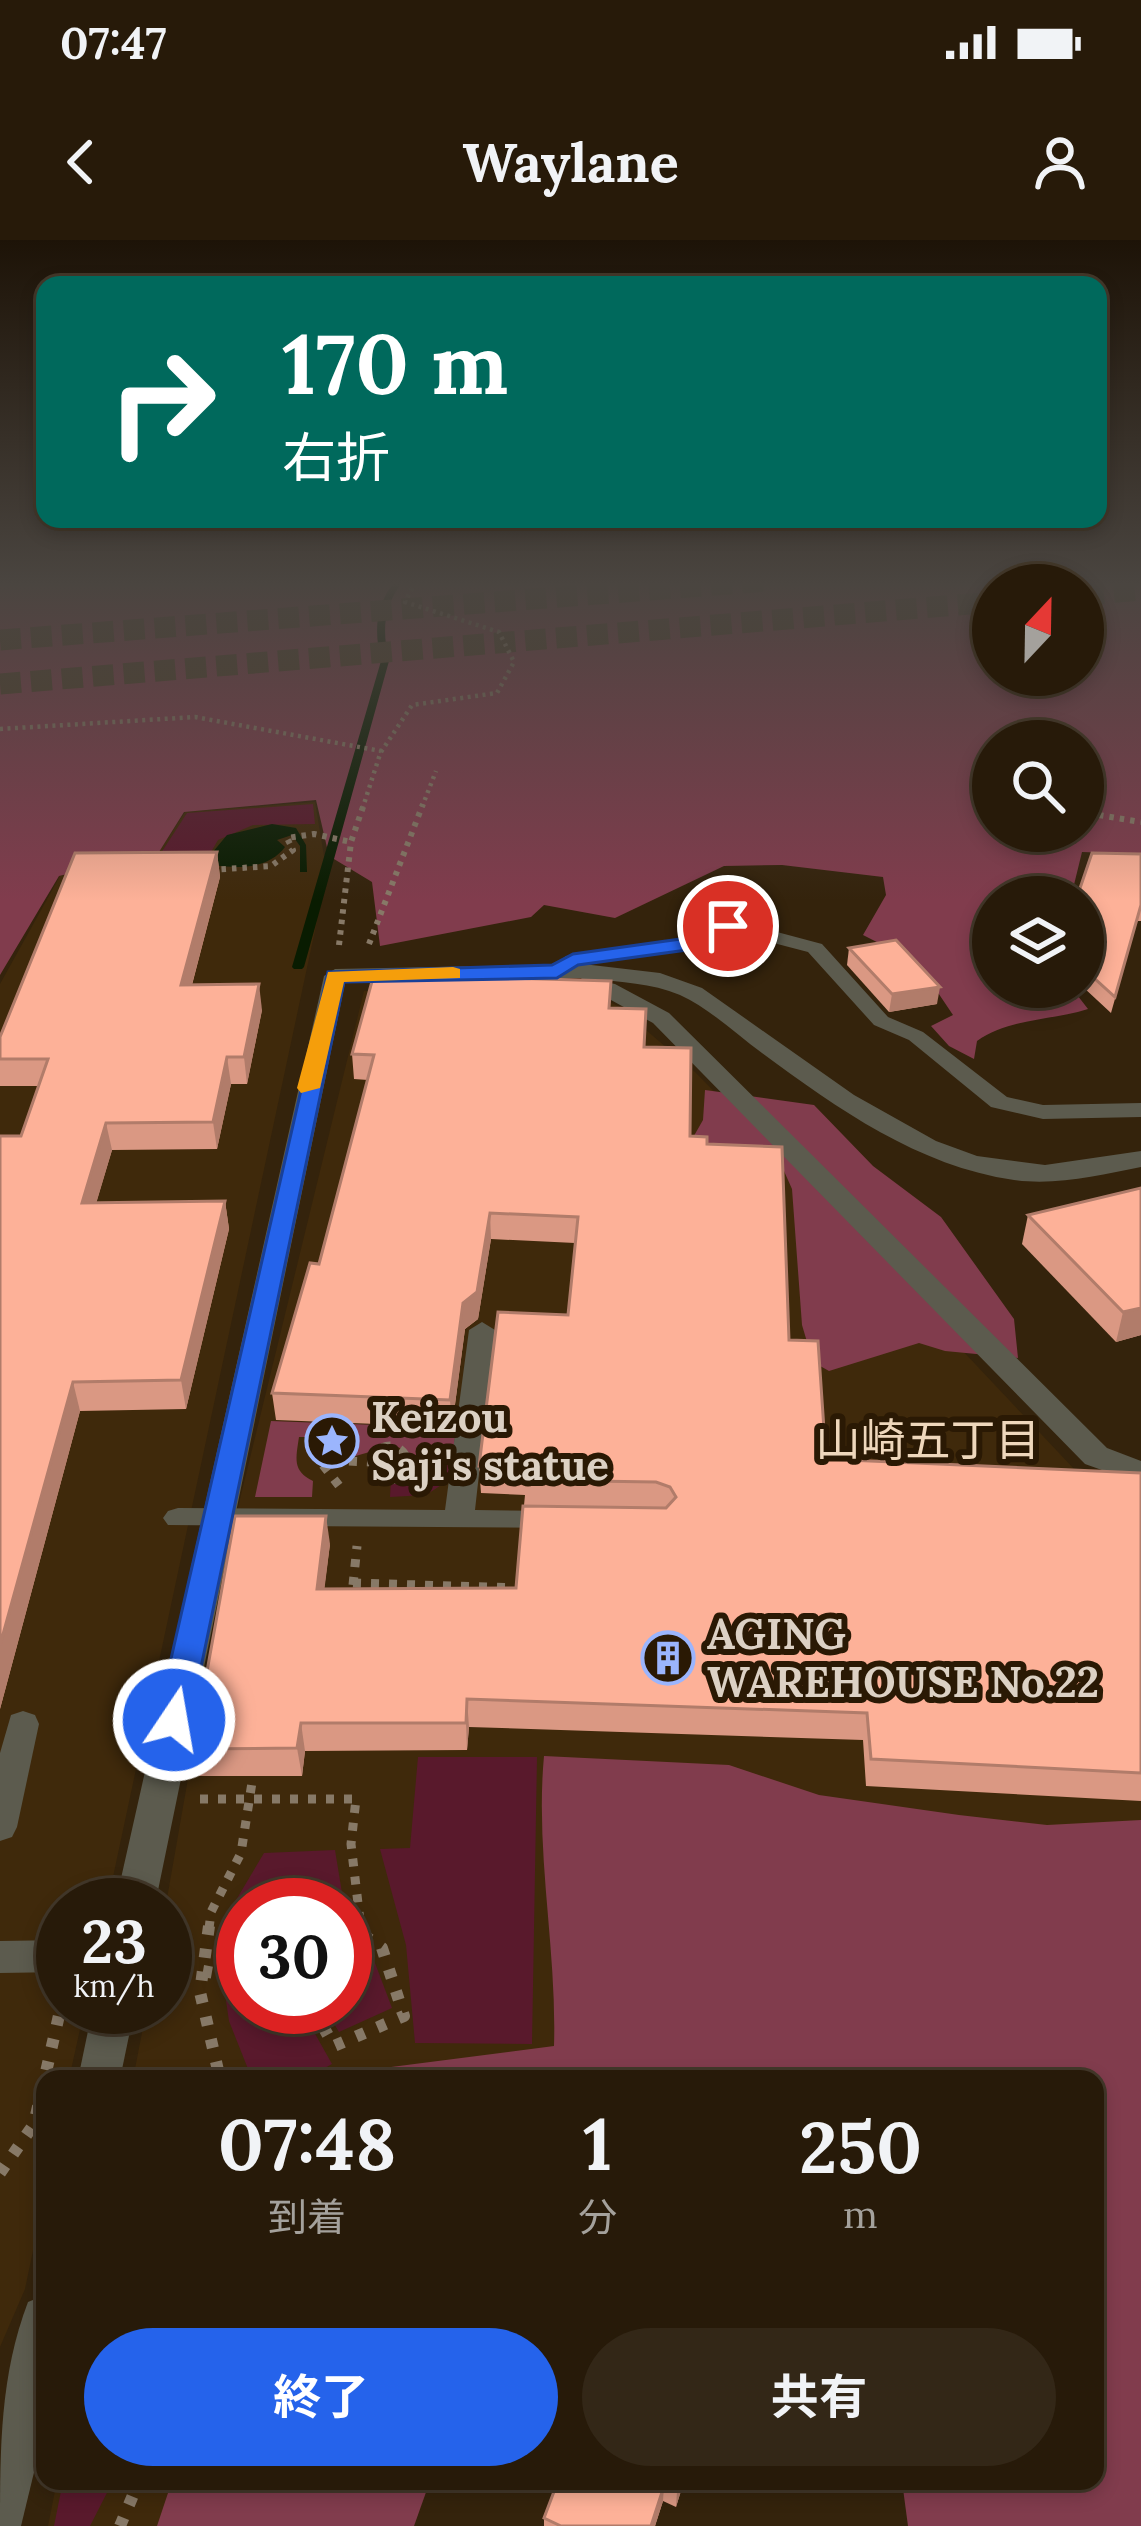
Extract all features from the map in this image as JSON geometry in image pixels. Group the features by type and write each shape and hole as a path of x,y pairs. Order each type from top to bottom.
{"street":[{"path":"141,1878 216,1518 346,974 557,971 642,977 694,993 886,1124 984,1165 1050,1172 1141,1159"},
{"path":"495,974 607,989 661,1018 1096,1456 1141,1473"},
{"path":"101,2070 108,2034"},
{"path":"0,2516 36,2358"}],"lane":[{"path":"557,971 573,960 716,940 728,926 798,942 828,959 881,1022 916,1036 999,1102 1043,1112 1141,1110"},
{"path":"459,1518 482,1330"},
{"path":"178,1518 590,1522"},
{"path":"0,1827 23,1724"},
{"path":"0,1957 36,1956"}],"path":[{"path":"381,752 412,705 497,694 500,688"},
{"path":"0,729 195,717 381,751 348,841 346,974"},
{"path":"346,974 436,771"},
{"path":"1104,816 1141,822"},
{"path":"196,868 271,866 291,855 293,846 286,840 292,837 322,835 348,841"},
{"path":"350,1462 370,1462 393,1449 406,1454 411,1464 402,1474 388,1477 374,1472 370,1462"},
{"path":"323,1465 340,1484"},
{"path":"352,1598 360,1518"},
{"path":"353,1583 519,1588"},
{"path":"217,2070 206,2026 203,1971 211,1912 241,1853 253,1776"},
{"path":"157,1800 356,1799 351,1844 355,1878"},
{"path":"372,1941 382,1948 404,2016 372,2030"},
{"path":"203,1971 216,1973"},
{"path":"46,2070 55,2034"},
{"path":"327,2034 334,2046 362,2034"},
{"path":"0,2173 36,2115"},
{"path":"120,2526 135,2490"}],"shaded area":[{"path":"0,688 972,688 972,696 1104,696 1104,688 1141,688 1141,854 1082,852 1076,876 972,876 972,1008 1088,1009 989,1034 977,1041 974,1059 949,1046 931,1026 953,1015 918,963 863,935 886,895 883,877 782,865 724,866 615,918 544,905 531,917 380,946 372,882 329,856 316,800 184,812 159,852 59,876 0,975"},
{"path":"315,802 327,874 113,1878 36,1878 36,2034 79,2034 71,2070 36,2070 36,2236 25,2289 0,2347 0,984 60,876 159,852 185,812"},
{"path":"313,804 315,824 253,825 218,840 211,852 161,853 187,813"},
{"path":"272,824 296,828 306,845 307,872 300,872 300,846 292,835 277,840 285,847 274,858 244,867 161,854 212,853 227,835"},
{"path":"364,991 595,995 618,1006 695,1072 1092,1488 1141,1497 1141,1843 656,2070 135,2070 142,2034 192,2034 192,1878 171,1878 229,1544"},
{"path":"705,1090 814,1105 873,1166 941,1217 1014,1319 1018,1358 945,1351 919,1343 829,1371 813,1362 802,1325 792,1189 784,1171 709,1160 687,1148 703,1120"},
{"path":"271,1421 456,1428 453,1456 415,1456 394,1445 352,1457 353,1437 299,1437 297,1463 313,1481 312,1497 255,1497"},
{"path":"452,1457 449,1480 426,1495 390,1497 391,1480 410,1472 415,1458"},
{"path":"544,1756 729,1765 819,1795 1047,1825 1141,1820 1141,2526 908,2526 903,2490 1104,2490 1104,2070 368,2070 554,2046"},
{"path":"418,1757 537,1757 532,2044 415,2043 406,1945 380,1849 410,1848"},
{"path":"335,1850 340,1878 249,1878 264,1853"},
{"path":"372,1955 392,2008 372,2017"},
{"path":"234,2034 315,2034 332,2064 321,2070 248,2070"},
{"path":"55,2490 389,2490 370,2526 48,2526"},
{"path":"61,2490 108,2490 90,2526 54,2526"},
{"path":"169,2490 427,2490 414,2526 157,2526"}],"building":[{"path":"217,852 181,985 259,984 244,1057 227,1057 213,1122 106,1123 82,1203 225,1201 181,1380 73,1382 0,1645 0,1136 21,1136 48,1059 0,1059 0,1037 75,853"},
{"path":"1092,853 1141,854 1141,905 1115,997 1104,987 1104,876 1084,876"},
{"path":"896,940 940,987 892,994 849,948"},
{"path":"374,974 611,981 609,1008 646,1009 644,1047 691,1048 690,1136 707,1137 707,1144 782,1147 789,1340 818,1341 826,1459 1141,1473 1141,1773 871,1759 867,1713 467,1699 466,1723 301,1723 297,1748 193,1749 235,1516 326,1516 317,1589 516,1588 523,1506 666,1508 676,1497 670,1487 656,1482 525,1480 526,1468 479,1466 498,1312 568,1315 578,1217 490,1213 477,1292 463,1303 450,1400 272,1393 310,1263 319,1264 374,1055 352,1054"},
{"path":"1141,1188 1141,1308 1123,1312 1028,1215"},
{"path":"555,2490 663,2490 651,2526 561,2526 544,2518"}],"waterway":[{"path":"298,967 377,688"}],"slow traffic":[{"path":"308,1088 335,976 453,973"}],"place":[{"name":"Keizou Saji's statue","path":"332,1441"},
{"name":"AGING WAREHOUSE No.22","path":"668,1658"}],"district":[{"name":"山崎五丁目","path":"928,1440"}],"route":[{"path":"174,1720 335,976 557,971 573,960 716,940 728,926"}]}
